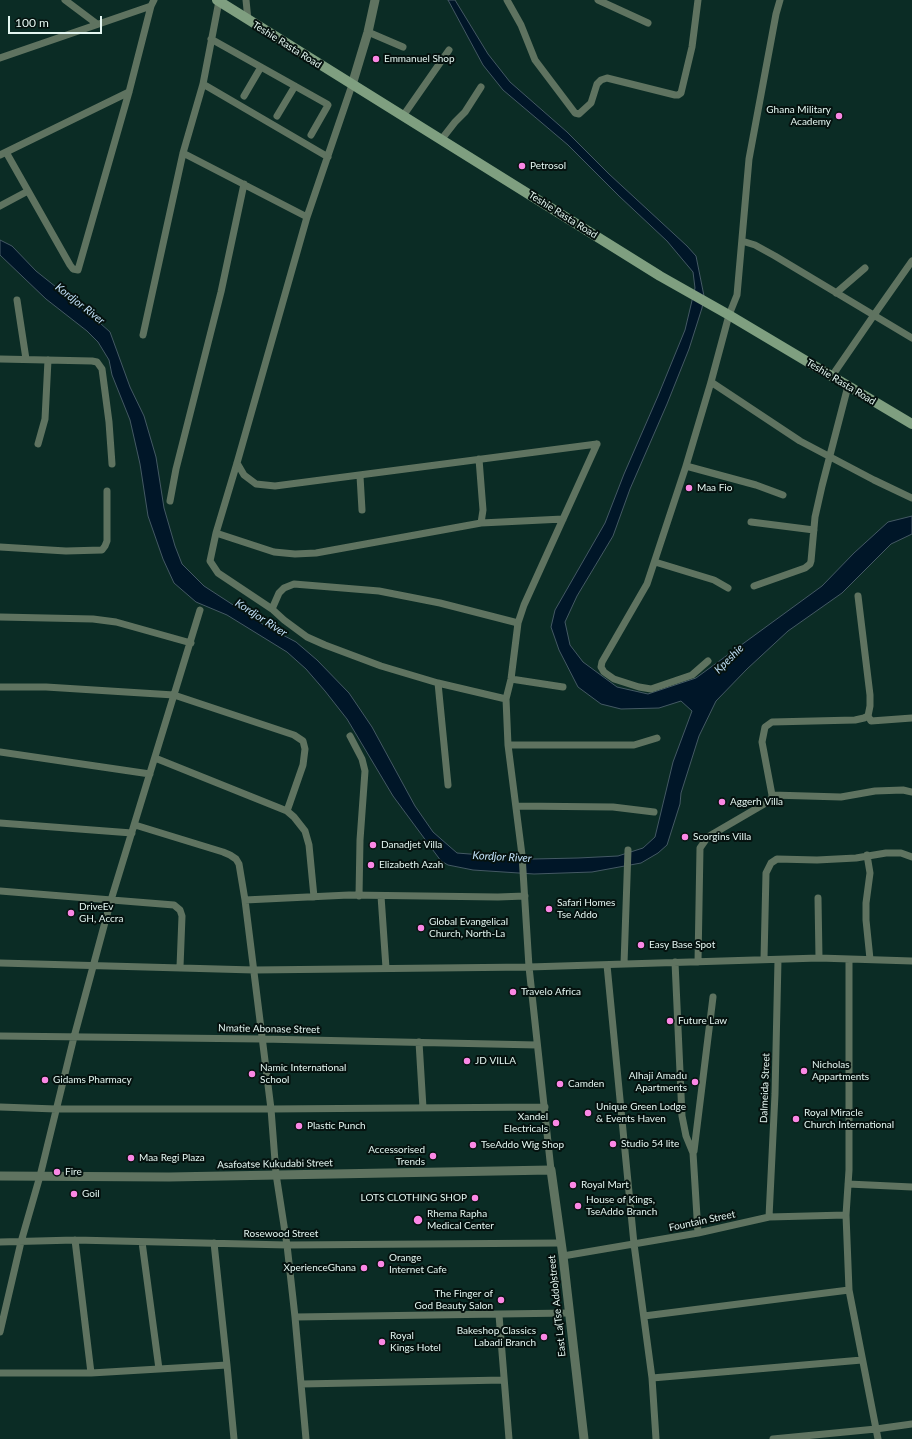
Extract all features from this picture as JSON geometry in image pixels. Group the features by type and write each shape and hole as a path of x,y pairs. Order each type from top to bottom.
{"main road":[{"name":"Teshie Rasta Road","path":"218,1 660,276 729,315 912,424"}],"street":[{"path":"65,0 97,24"},
{"path":"246,0 248,20"},
{"path":"375,0 368,32 352,85 307,217 216,533 210,561 218,573 272,609 307,637 381,666 438,684 506,699"},
{"path":"507,0 522,25 535,60 574,112 579,114 591,103 597,84 607,78 675,95 681,93 692,47 698,0"},
{"path":"598,0 648,23"},
{"path":"708,661 692,675 651,689 639,687 614,679 604,672 601,667 602,662 647,584 686,466 729,315 737,296 749,160 776,14 780,0"},
{"path":"143,335 183,153 203,84 218,1"},
{"path":"0,58 153,3"},
{"path":"129,92 2,152 28,191 73,269 78,270 129,92 153,3"},
{"path":"368,32 403,46"},
{"path":"211,39 328,105 311,135"},
{"path":"403,116 450,50"},
{"path":"244,96 261,67"},
{"path":"203,84 328,157"},
{"path":"276,116 295,86"},
{"path":"441,140 465,112 481,87"},
{"path":"183,153 307,217"},
{"path":"170,501 178,462 221,292 244,184"},
{"path":"0,206 28,191"},
{"path":"742,241 755,245 775,256 912,338"},
{"path":"832,376 912,261"},
{"path":"836,293 865,268"},
{"path":"17,300 26,359"},
{"path":"0,358 97,362 102,369 109,422 112,464"},
{"path":"38,444 45,419 48,360"},
{"path":"711,382 800,441 912,498"},
{"path":"754,586 804,568 810,564 814,530 829,457 848,386"},
{"path":"237,463 244,475 256,484 275,486 597,444 524,605 518,623 511,679 506,699 508,745 517,806 522,855 529,967 551,1170"},
{"path":"480,459 483,510 481,522"},
{"path":"686,466 783,495"},
{"path":"360,476 362,510"},
{"path":"0,547 66,551 102,550 107,541 107,491"},
{"path":"216,533 274,552 295,554 380,542 481,522 563,519"},
{"path":"751,522 814,530"},
{"path":"654,562 714,580 728,588"},
{"path":"272,609 279,594 284,588 294,584 379,591 440,603 518,623"},
{"path":"858,596 870,695 868,716 871,721 912,718"},
{"path":"0,1332 3,1304 40,1176 74,1037 111,900 200,610"},
{"path":"0,617 93,619 116,622 191,642"},
{"path":"511,679 563,687"},
{"path":"438,684 448,785"},
{"path":"0,687 46,687 174,695 294,735 303,741 306,748 287,811"},
{"path":"698,962 700,848 707,838 770,800 772,795 762,742 765,727 772,722 855,720 868,716"},
{"path":"350,736 362,759 365,771 360,840 359,896"},
{"path":"508,745 634,745 657,738"},
{"path":"0,752 150,774"},
{"path":"155,758 287,811 294,817 305,831 309,845 314,897"},
{"path":"772,795 841,797 875,791 903,790 912,792"},
{"path":"517,806 613,807 654,812"},
{"path":"0,822 132,833"},
{"path":"134,825 230,855 236,859 239,864 246,900 276,1174 287,1244 306,1439"},
{"path":"624,964 628,850"},
{"path":"764,959 766,873 771,863 777,859 817,860 856,858 895,853 901,853 912,857"},
{"path":"867,856 870,873 866,903 866,920 870,959"},
{"path":"0,891 174,906 180,910 182,916 180,967"},
{"path":"246,900 359,896 525,896"},
{"path":"381,896 386,968"},
{"path":"818,898 818,958"},
{"path":"0,963 254,970 529,967 818,958 912,960"},
{"path":"850,959 849,1170 846,1215 849,1290 878,1439"},
{"name":"Dalmeida Street","path":"769,1217 775,1094 778,960"},
{"path":"675,962 682,1116 686,1136 693,1153"},
{"path":"607,965 634,1244 652,1378 656,1439"},
{"path":"698,1233 693,1153 713,997"},
{"name":"Nmatie Abonase Street","path":"0,1036 262,1039 537,1045"},
{"path":"419,1042 423,1108"},
{"path":"0,1107 56,1109 270,1109 544,1107"},
{"name":"Asafoatse Kukudabi Street","path":"0,1176 169,1177 551,1170"},
{"name":"East La(Tse Addo)street","path":"551,1170 563,1256 584,1439"},
{"path":"848,1184 912,1187"},
{"name":"Fountain Street","path":"563,1256 698,1233 769,1217 846,1215"},
{"path":"76,1240 91,1373"},
{"name":"Rosewood Street","path":"0,1242 76,1240 287,1244 561,1243"},
{"path":"142,1242 158,1369"},
{"path":"214,1243 234,1439"},
{"path":"644,1316 849,1290"},
{"path":"295,1317 569,1313"},
{"path":"499,1315 509,1439"},
{"path":"652,1378 862,1360"},
{"path":"0,1373 91,1373 227,1365"},
{"path":"301,1384 504,1380"},
{"path":"773,1439 912,1424"}],"water":[{"path":"448,0 455,0 488,54 510,82 567,132 696,256 704,296 702,308 689,349 630,489 613,536 577,596 565,622 570,645 583,662 617,687 648,694 696,678 822,586 854,553 888,522 912,516 912,534 891,544 842,593 788,631 747,669 716,701 699,736 681,793 680,804 667,845 658,853 641,863 592,872 534,874 473,870 448,865 441,861 393,796 347,719 306,669 287,652 227,615 196,602 174,583 163,559 148,516 140,464 130,420 112,375 109,360 98,342 87,331 46,299 0,255 0,240 12,246 36,271 110,332 130,387 144,416 156,457 164,508 182,564 204,586 264,625 296,642 317,660 349,693 372,727 415,806 433,832 457,853 533,859 618,856 643,848 655,837 673,762 692,711 681,701 659,708 621,709 601,704 578,687 559,650 551,627 555,610 605,523 624,474 685,330 695,288 693,272 667,241 568,145 503,90 483,65"}],"place":[{"name":"Emmanuel Shop","path":"376,59"},
{"name":"Ghana Military Academy","path":"839,116"},
{"name":"Petrosol","path":"522,166"},
{"name":"Maa Fio","path":"689,488"},
{"name":"Aggerh Villa","path":"722,802"},
{"name":"Scorgins Villa","path":"685,837"},
{"name":"Danadjet Villa","path":"373,845"},
{"name":"Elizabeth Azah","path":"371,865"},
{"name":"Safari Homes Tse Addo","path":"549,909"},
{"name":"DriveEv GH, Accra","path":"71,913"},
{"name":"Global Evangelical Church, North-La","path":"421,928"},
{"name":"Easy Base Spot","path":"641,945"},
{"name":"Travelo Africa","path":"513,992"},
{"name":"Future Law","path":"670,1021"},
{"name":"JD VILLA","path":"467,1061"},
{"name":"Nicholas Appartments","path":"804,1071"},
{"name":"Namic International School","path":"252,1074"},
{"name":"Gidams Pharmacy","path":"45,1080"},
{"name":"Alhaji Amadu Apartments","path":"695,1082"},
{"name":"Camden","path":"560,1084"},
{"name":"Unique Green Lodge & Events Haven","path":"588,1113"},
{"name":"Royal Miracle Church International","path":"796,1119"},
{"name":"Xandel Electricals","path":"556,1123"},
{"name":"Plastic Punch","path":"299,1126"},
{"name":"Studio 54 lite","path":"613,1144"},
{"name":"TseAddo Wig Shop","path":"473,1145"},
{"name":"Accessorised Trends","path":"433,1156"},
{"name":"Maa Regi Plaza","path":"131,1158"},
{"name":"Fire","path":"57,1172"},
{"name":"Royal Mart","path":"573,1185"},
{"name":"Goil","path":"74,1194"},
{"name":"LOTS CLOTHING SHOP","path":"475,1198"},
{"name":"House of Kings, TseAddo Branch","path":"578,1206"},
{"name":"Rhema Rapha Medical Center","path":"418,1220"},
{"name":"Orange Internet Cafe","path":"381,1264"},
{"name":"XperienceGhana","path":"364,1268"},
{"name":"The Finger of God Beauty Salon","path":"501,1300"},
{"name":"Bakeshop Classics Labadi Branch","path":"544,1337"},
{"name":"Royal Kings Hotel","path":"382,1342"}],"water label":[{"name":"Kordjor River","path":"80,304"},
{"name":"Kordjor River","path":"261,618"},
{"name":"Kpeshie","path":"729,659"},
{"name":"Kordjor River","path":"502,857"}]}
